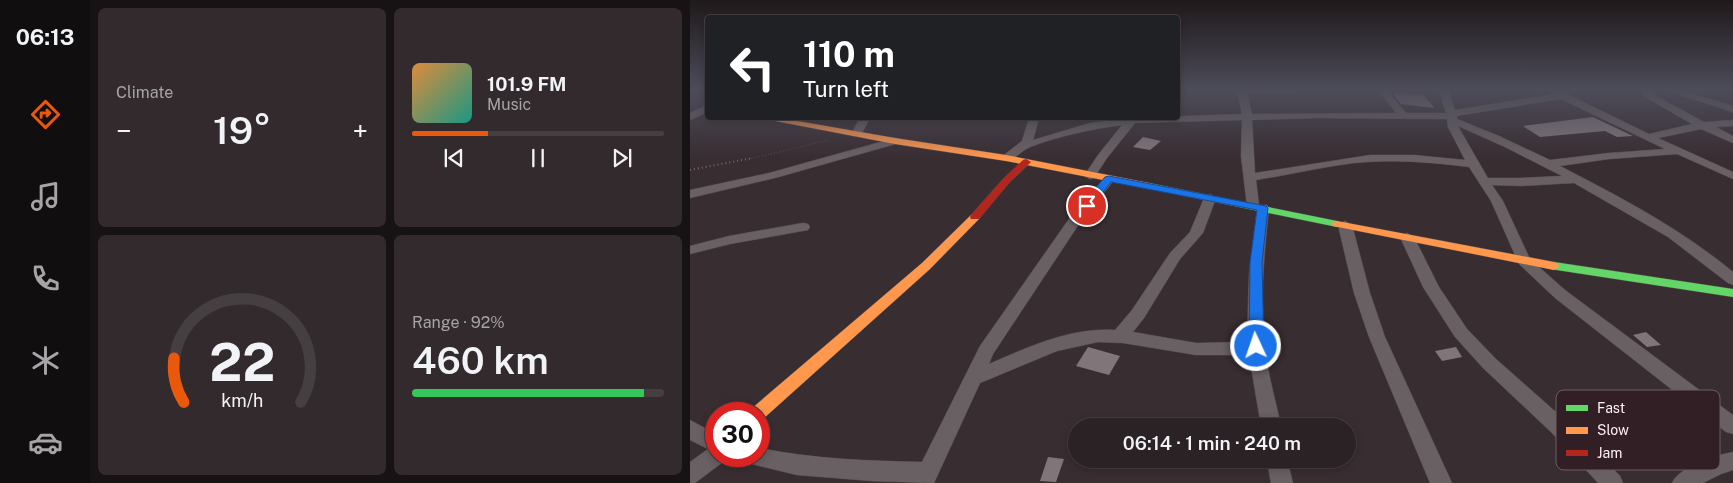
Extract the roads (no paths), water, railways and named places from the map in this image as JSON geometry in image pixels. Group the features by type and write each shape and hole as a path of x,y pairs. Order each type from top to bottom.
{"street":[{"path":"1247,113 1249,118 1246,140 1250,176 1258,207 1255,315 1257,348 1269,418"},
{"path":"1451,113 1453,127 1473,164 1497,201 1524,261 1560,294 1686,390"},
{"path":"1180,119 1318,115 1452,117 1473,113"},
{"path":"1597,113 1733,176"},
{"path":"1680,113 1733,140"},
{"path":"1452,117 1548,164 1657,223 1690,245 1733,280"},
{"path":"780,120 855,132 895,141 1006,158 1524,261 1733,293"},
{"path":"855,132 864,120"},
{"path":"1026,145 1032,134 1034,120"},
{"path":"1006,158 1026,145 1065,132 1126,120"},
{"path":"1090,176 1102,157 1131,120"},
{"path":"1648,137 1733,122"},
{"path":"690,194 771,176 895,141"},
{"path":"1548,164 1679,150"},
{"path":"1250,176 1381,158 1413,158 1473,164"},
{"path":"770,403 926,266 970,223 1006,181 1026,162"},
{"path":"770,459 797,465 872,471 926,478 986,351 1076,219 1109,179"},
{"path":"1485,181 1521,182 1576,179"},
{"path":"1119,337 1147,301 1176,256 1196,233 1210,198"},
{"path":"1345,225 1362,293 1377,337 1441,483"},
{"path":"690,250 728,240 803,227"},
{"path":"1407,238 1431,286 1462,335 1556,424"},
{"path":"973,378 1078,339 1096,336 1119,337 1196,349 1257,348"},
{"path":"1720,416 1733,426"},
{"path":"690,428 705,438"},
{"path":"1720,464 1733,461"},
{"path":"690,475 705,463"},
{"path":"1279,468 1282,483"},
{"path":"1600,470 1612,483"},
{"path":"1684,483 1706,470"}]}
